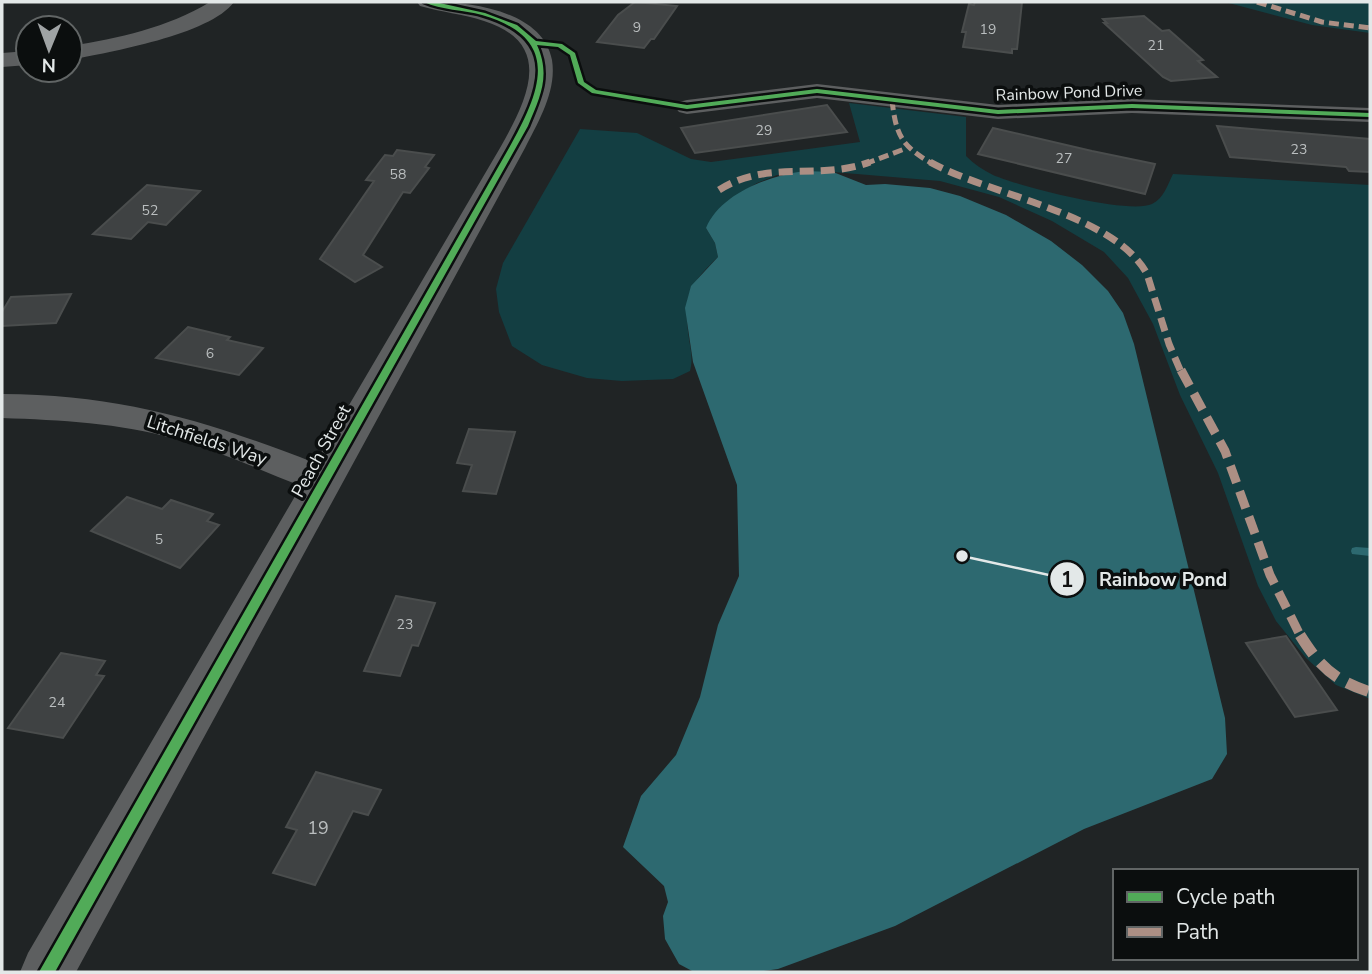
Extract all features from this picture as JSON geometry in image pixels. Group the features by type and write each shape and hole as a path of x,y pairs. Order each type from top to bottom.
{"street":[{"path":"84,50 147,38 201,18 224,2"},
{"name":"Peach Street","path":"47,972 325,481 539,92 543,73 537,44 525,32 504,21 428,2"},
{"name":"Rainbow Pond Drive","path":"687,107 817,91 998,112 1132,106 1370,114"},
{"name":"Litchfields Way","path":"2,406 102,412 162,422 222,441 325,481"}],"shaded area":[{"path":"1225,2 1370,2 1370,33 1312,25"},
{"path":"849,103 966,117 966,156 982,169 1025,186 1098,203 1121,206 1152,204 1162,195 1173,174 1370,185 1370,699 1336,685 1306,658 1276,621 1258,586 1218,473 1180,395 1153,324 1128,278 1104,252 1052,221 999,197 940,181 833,172 777,175 740,193 706,228 715,243 718,257 700,276 687,302 692,359 690,371 673,379 622,381 587,378 542,365 512,346 499,312 496,289 503,263 580,129 637,133 691,159 711,162 860,142"},
{"path":"804,171 833,172 866,185 930,188 960,196 1006,215 1051,241 1082,265 1108,291 1123,313 1134,344 1225,718 1227,754 1212,779 1084,829 895,926 778,969 756,972 694,972 679,964 665,939 663,916 668,902 664,886 623,847 641,796 676,755 700,697 718,625 739,576 737,485 693,362 685,308 691,286 718,257 715,243 706,228 713,216 734,196 748,188 776,177"}],"building":[{"path":"635,2 677,6 654,39 644,48 597,42 618,15"},
{"path":"975,2 1022,2 1017,49 1012,49 1012,53 963,47 966,32 962,32 969,4 974,5"},
{"path":"1144,16 1162,31 1169,30 1203,60 1198,61 1217,77 1171,81 1163,77 1104,23 1107,23 1103,19"},
{"path":"827,105 847,132 695,153 681,128"},
{"path":"1217,126 1370,139 1370,172 1349,171 1346,167 1230,157"},
{"path":"993,128 1155,164 1145,194 978,154"},
{"path":"397,150 434,155 425,167 429,168 410,193 403,192 363,255 382,267 355,282 320,259 374,181 366,180 385,155 393,156"},
{"path":"147,185 200,191 166,225 148,222 131,239 93,234"},
{"path":"71,294 56,323 2,326 2,312 11,297"},
{"path":"188,327 263,348 239,375 156,358"},
{"path":"469,429 515,432 496,494 463,491 472,465 457,463"},
{"path":"127,497 162,509 171,500 213,514 207,521 219,525 180,568 91,531"},
{"path":"396,596 435,603 418,646 412,645 400,676 364,671"},
{"path":"1286,636 1337,710 1295,717 1246,643"},
{"path":"61,653 105,661 96,675 104,676 63,738 8,728"},
{"path":"316,772 381,790 368,815 353,811 315,885 273,873 297,830 286,827"}],"waterway":[{"path":"1356,551 1370,552"}],"marked path":[{"path":"1257,2 1322,22 1370,28"},
{"path":"892,100 896,131 917,155 952,174 1082,222 1118,241 1142,264 1158,303 1169,344 1225,451 1270,575 1289,617 1319,664 1343,681 1370,692"},
{"path":"719,190 730,183 770,171 849,170 907,148"}],"cycle path":[{"path":"47,972 512,148 534,103 540,80 540,59 533,41 515,26 494,17 427,2"},
{"path":"536,43 560,45 573,54 581,83 594,92 687,107 817,91 998,112 1132,106 1370,115"}],"place":[{"name":"Rainbow Pond","path":"962,556"}]}
